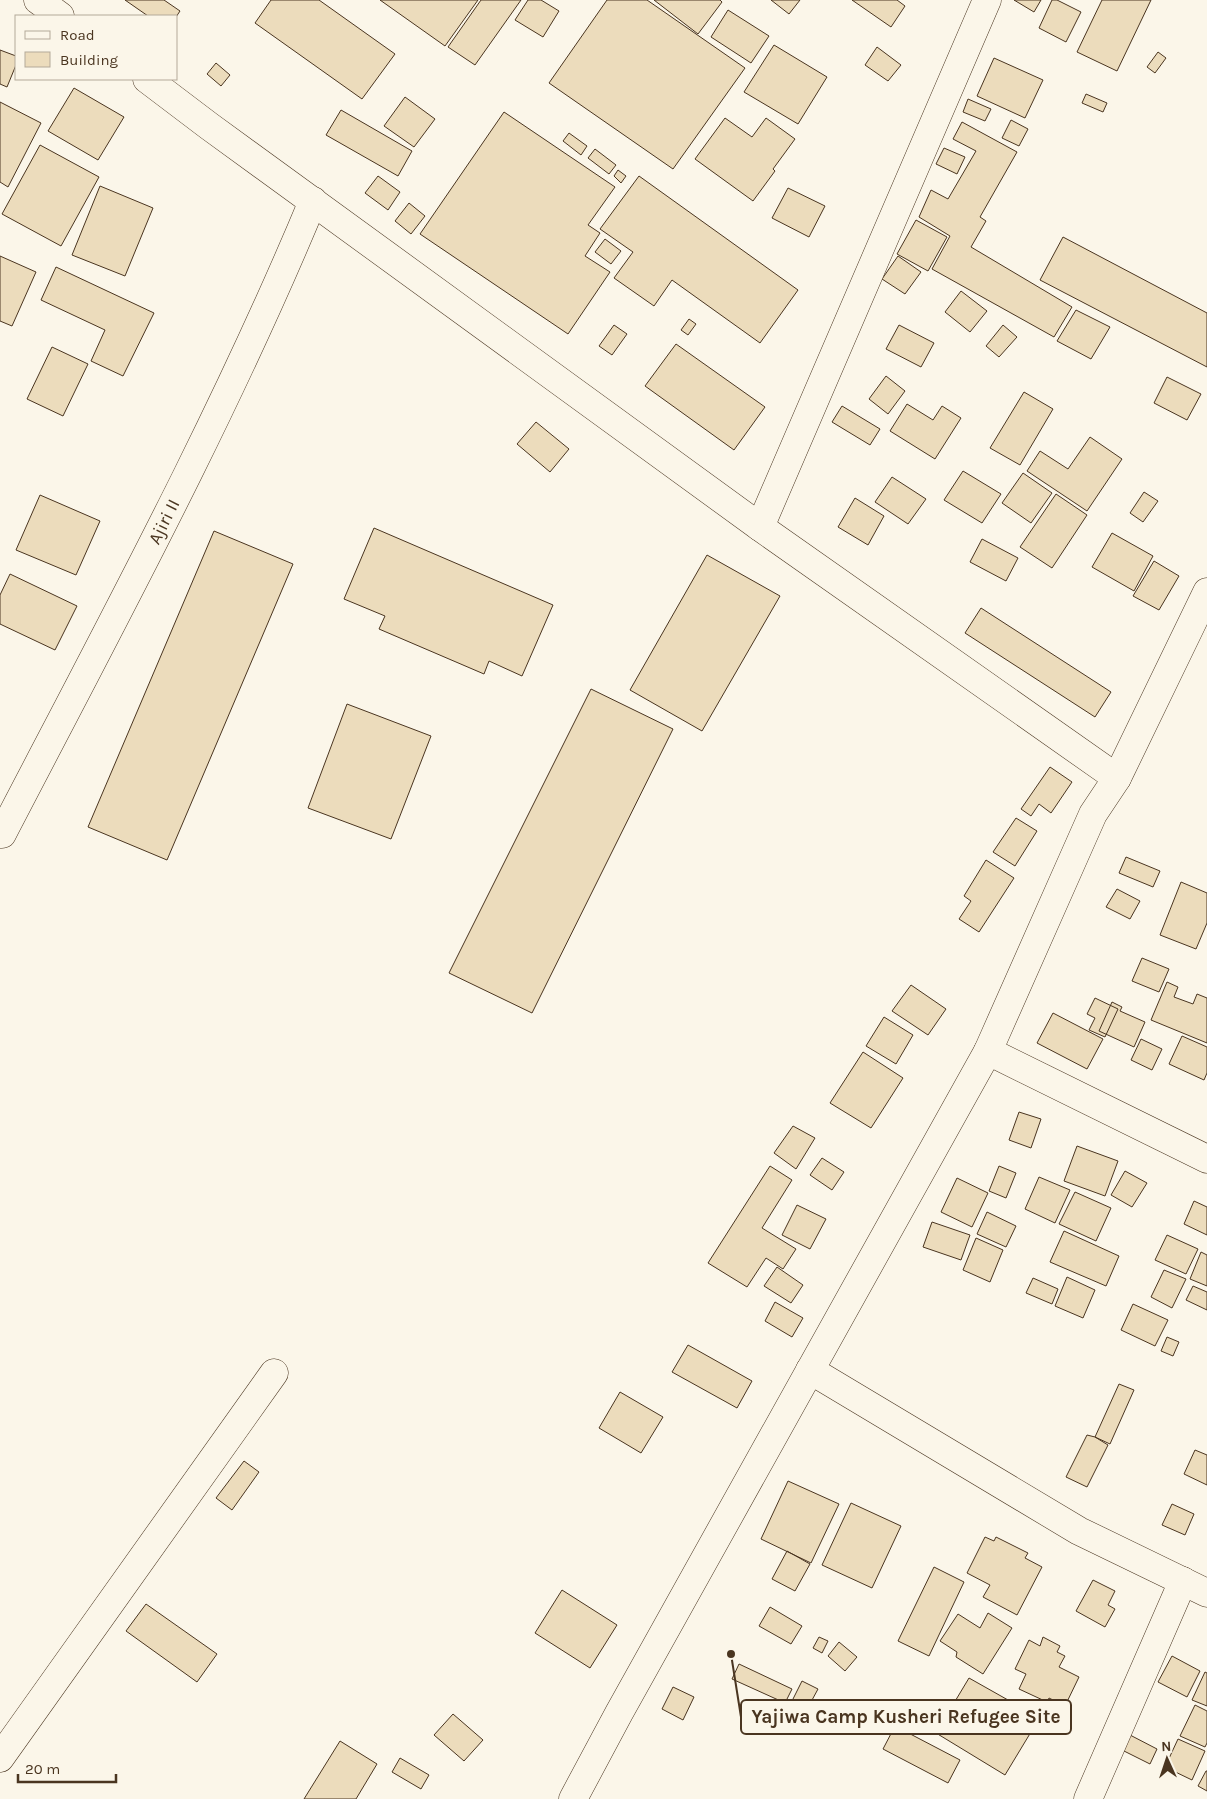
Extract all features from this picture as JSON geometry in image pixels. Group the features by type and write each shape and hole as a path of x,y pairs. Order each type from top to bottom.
{"street":[{"path":"38,0 59,15"},
{"path":"760,528 986,0"},
{"path":"148,80 760,528 1117,778"},
{"name":"Ajiri II","path":"0,833 2,834 171,508 280,282 313,201"},
{"path":"573,1799 988,1051 1092,814 1117,778 1207,592"},
{"path":"988,1051 1207,1159"},
{"path":"810,1370 1080,1531 1207,1593"},
{"path":"0,1758 274,1373"},
{"path":"1088,1799 1183,1581"}],"building":[{"path":"125,0 164,0 180,11 177,15 147,15"},
{"path":"271,0 319,0 395,54 362,99 255,23"},
{"path":"380,0 478,0 445,46"},
{"path":"481,0 521,0 475,65 448,47"},
{"path":"528,0 541,0 559,11 543,37 515,20"},
{"path":"607,0 647,0 745,68 673,169 549,83"},
{"path":"654,0 720,0 722,2 698,34"},
{"path":"771,0 800,0 789,14"},
{"path":"852,0 897,0 905,6 891,27"},
{"path":"1014,0 1041,0 1034,12"},
{"path":"1052,0 1057,0 1081,12 1066,42 1039,28"},
{"path":"1102,0 1151,0 1117,71 1077,52"},
{"path":"728,10 769,36 751,63 711,37"},
{"path":"774,45 827,77 798,124 744,92"},
{"path":"877,47 901,65 888,81 865,65"},
{"path":"0,50 15,56 15,67 7,87 0,84"},
{"path":"1158,52 1166,58 1155,73 1147,67"},
{"path":"994,58 1043,80 1025,118 977,96"},
{"path":"216,63 230,75 221,86 207,74"},
{"path":"74,88 124,117 98,160 48,131"},
{"path":"1086,94 1107,103 1103,112 1082,103"},
{"path":"405,97 435,119 414,147 384,126"},
{"path":"968,99 991,109 985,121 963,112"},
{"path":"0,102 41,123 8,187 0,182"},
{"path":"341,110 412,151 398,176 326,135"},
{"path":"504,112 615,187 588,225 600,233 585,256 610,272 568,334 420,234"},
{"path":"725,118 752,137 766,118 795,139 753,201 695,159"},
{"path":"1011,120 1028,129 1019,146 1002,138"},
{"path":"962,122 1017,152 980,217 986,221 971,247 1072,307 1054,337 932,269 950,236 919,217 931,190 948,199 976,151 953,139"},
{"path":"569,133 587,146 581,155 563,141"},
{"path":"40,145 99,177 61,246 2,214"},
{"path":"944,148 965,157 957,174 936,164"},
{"path":"595,149 616,165 609,174 588,158"},
{"path":"618,170 626,176 621,183 614,176"},
{"path":"378,176 400,192 388,210 365,193"},
{"path":"639,176 798,290 760,343 672,280 654,306 614,278 633,252 600,229"},
{"path":"100,186 153,208 125,276 72,255"},
{"path":"788,188 825,206 809,237 772,218"},
{"path":"409,203 425,216 411,234 395,221"},
{"path":"916,220 947,237 928,271 897,254"},
{"path":"1063,237 1207,313 1207,367 1040,280"},
{"path":"605,239 621,251 611,264 595,252"},
{"path":"0,256 36,272 12,326 0,321"},
{"path":"898,256 921,272 905,294 882,279"},
{"path":"56,267 154,313 123,376 91,361 105,330 41,300"},
{"path":"961,291 987,311 970,332 945,312"},
{"path":"1076,310 1110,327 1091,359 1057,341"},
{"path":"689,319 696,324 688,335 681,330"},
{"path":"614,325 627,334 612,355 599,346"},
{"path":"899,325 934,343 921,367 886,349"},
{"path":"1003,325 1017,337 999,357 986,346"},
{"path":"676,344 765,407 734,450 645,386"},
{"path":"52,347 88,364 63,416 27,399"},
{"path":"886,376 905,391 888,414 869,399"},
{"path":"1167,377 1201,394 1187,420 1154,403"},
{"path":"1024,392 1053,409 1020,465 990,448"},
{"path":"907,404 933,420 942,406 961,418 935,459 890,431"},
{"path":"842,406 880,429 870,445 832,422"},
{"path":"536,422 569,449 550,472 517,444"},
{"path":"1090,437 1122,459 1087,511 1027,471 1040,451 1068,469"},
{"path":"963,471 1001,494 982,523 944,500"},
{"path":"1023,473 1052,493 1031,523 1002,503"},
{"path":"892,477 926,499 908,524 875,502"},
{"path":"1144,492 1158,501 1143,522 1130,513"},
{"path":"1056,494 1087,515 1052,568 1020,547"},
{"path":"40,495 100,521 76,575 16,550"},
{"path":"855,498 884,516 868,545 838,527"},
{"path":"374,528 553,605 522,676 489,661 484,674 379,629 385,616 344,599"},
{"path":"214,531 293,564 167,860 88,827"},
{"path":"1112,533 1153,556 1134,591 1092,567"},
{"path":"982,539 1018,558 1006,581 970,562"},
{"path":"707,555 780,596 702,731 630,690"},
{"path":"1154,561 1179,576 1159,610 1133,596"},
{"path":"10,574 77,606 55,650 0,624 0,595"},
{"path":"981,608 1111,692 1095,717 965,633"},
{"path":"591,689 673,729 532,1013 449,973"},
{"path":"347,704 431,736 391,839 308,808"},
{"path":"1050,767 1072,782 1051,813 1039,804 1031,816 1021,809"},
{"path":"1016,818 1037,831 1015,866 993,852"},
{"path":"1126,857 1160,871 1153,887 1119,873"},
{"path":"986,860 1014,878 979,932 959,919 971,901 964,896"},
{"path":"1181,882 1207,893 1207,923 1196,949 1160,935"},
{"path":"1117,889 1140,901 1130,919 1106,907"},
{"path":"1142,958 1169,969 1159,992 1132,981"},
{"path":"1167,982 1178,987 1174,997 1193,1004 1197,994 1207,998 1207,1043 1151,1020"},
{"path":"911,985 946,1009 928,1035 892,1011"},
{"path":"1095,998 1118,1009 1105,1037 1089,1030 1095,1018 1087,1014"},
{"path":"1112,1002 1122,1007 1120,1011 1145,1022 1134,1047 1099,1031"},
{"path":"1053,1013 1103,1039 1087,1069 1037,1043"},
{"path":"884,1017 913,1035 896,1064 866,1046"},
{"path":"1182,1036 1207,1047 1207,1073 1204,1080 1169,1064"},
{"path":"1141,1039 1162,1049 1152,1070 1131,1060"},
{"path":"863,1052 903,1078 871,1128 830,1103"},
{"path":"1019,1112 1041,1119 1031,1148 1009,1140"},
{"path":"793,1126 815,1138 796,1169 774,1153"},
{"path":"1077,1146 1118,1161 1105,1196 1064,1181"},
{"path":"822,1158 844,1172 832,1190 810,1175"},
{"path":"770,1166 792,1180 762,1228 796,1249 783,1269 766,1258 747,1287 708,1263"},
{"path":"999,1166 1016,1173 1006,1198 989,1191"},
{"path":"1125,1171 1147,1183 1132,1207 1111,1195"},
{"path":"1039,1177 1070,1190 1055,1223 1025,1209"},
{"path":"957,1178 988,1193 972,1227 941,1212"},
{"path":"1075,1192 1111,1208 1096,1241 1059,1224"},
{"path":"1194,1201 1207,1207 1207,1235 1184,1224"},
{"path":"797,1205 826,1219 810,1249 782,1235"},
{"path":"987,1212 1016,1226 1006,1247 977,1234"},
{"path":"932,1222 970,1235 961,1260 923,1247"},
{"path":"1064,1231 1119,1256 1106,1286 1050,1262"},
{"path":"1167,1235 1198,1249 1186,1274 1155,1260"},
{"path":"976,1238 1003,1250 990,1282 963,1270"},
{"path":"1201,1252 1207,1255 1207,1286 1190,1279"},
{"path":"777,1267 803,1285 791,1303 764,1286"},
{"path":"1164,1270 1186,1279 1172,1308 1151,1297"},
{"path":"1067,1277 1095,1290 1083,1318 1055,1306"},
{"path":"1033,1278 1058,1289 1052,1304 1026,1293"},
{"path":"1193,1286 1207,1292 1207,1310 1186,1300"},
{"path":"775,1302 803,1318 792,1337 765,1321"},
{"path":"1133,1304 1168,1320 1155,1346 1121,1330"},
{"path":"1167,1337 1179,1342 1173,1356 1161,1351"},
{"path":"688,1345 752,1381 737,1408 672,1372"},
{"path":"1119,1384 1134,1390 1110,1444 1095,1437"},
{"path":"620,1392 663,1417 641,1453 599,1428"},
{"path":"1087,1435 1095,1437 1108,1445 1087,1487 1066,1477"},
{"path":"1195,1450 1207,1455 1207,1485 1184,1474"},
{"path":"244,1461 259,1472 232,1510 216,1498"},
{"path":"788,1481 839,1504 811,1563 761,1539"},
{"path":"851,1503 901,1526 872,1588 822,1565"},
{"path":"1172,1504 1194,1514 1185,1535 1162,1525"},
{"path":"985,1537 994,1541 996,1537 1028,1553 1025,1558 1042,1567 1017,1615 983,1597 990,1585 967,1573"},
{"path":"787,1551 810,1564 795,1591 772,1579"},
{"path":"934,1567 964,1582 929,1656 898,1641"},
{"path":"1093,1580 1115,1591 1108,1605 1115,1609 1105,1627 1076,1611"},
{"path":"562,1590 617,1625 590,1668 535,1633"},
{"path":"146,1604 217,1654 197,1682 126,1631"},
{"path":"770,1607 802,1626 791,1644 759,1626"},
{"path":"988,1613 1012,1628 983,1674 956,1657 957,1652 940,1641 958,1614 980,1628"},
{"path":"819,1637 828,1641 822,1653 813,1648"},
{"path":"1043,1637 1060,1646 1057,1652 1065,1656 1059,1667 1079,1677 1065,1706 1049,1698 1047,1702 1019,1689 1026,1674 1015,1669 1029,1640 1040,1646"},
{"path":"839,1642 857,1657 845,1671 828,1656"},
{"path":"1172,1656 1200,1671 1187,1697 1158,1682"},
{"path":"739,1664 792,1689 785,1703 732,1679"},
{"path":"1205,1672 1207,1673 1207,1706 1192,1700"},
{"path":"969,1678 1008,1700 1004,1709 1034,1727 1005,1775 936,1733"},
{"path":"802,1681 818,1689 805,1713 790,1705"},
{"path":"673,1687 694,1697 683,1720 662,1709"},
{"path":"1195,1705 1207,1711 1207,1743 1205,1747 1180,1736"},
{"path":"453,1714 483,1740 464,1761 434,1735"},
{"path":"895,1726 960,1760 948,1783 883,1749"},
{"path":"1130,1735 1157,1749 1150,1764 1122,1750"},
{"path":"1178,1739 1205,1751 1192,1780 1165,1767"},
{"path":"340,1741 377,1764 356,1799 304,1799"},
{"path":"400,1758 429,1775 421,1789 392,1772"},
{"path":"1207,1771 1207,1791 1198,1786"}],"place":[{"name":"Yajiwa Camp Kusheri Refugee Site","path":"731,1654"}]}
